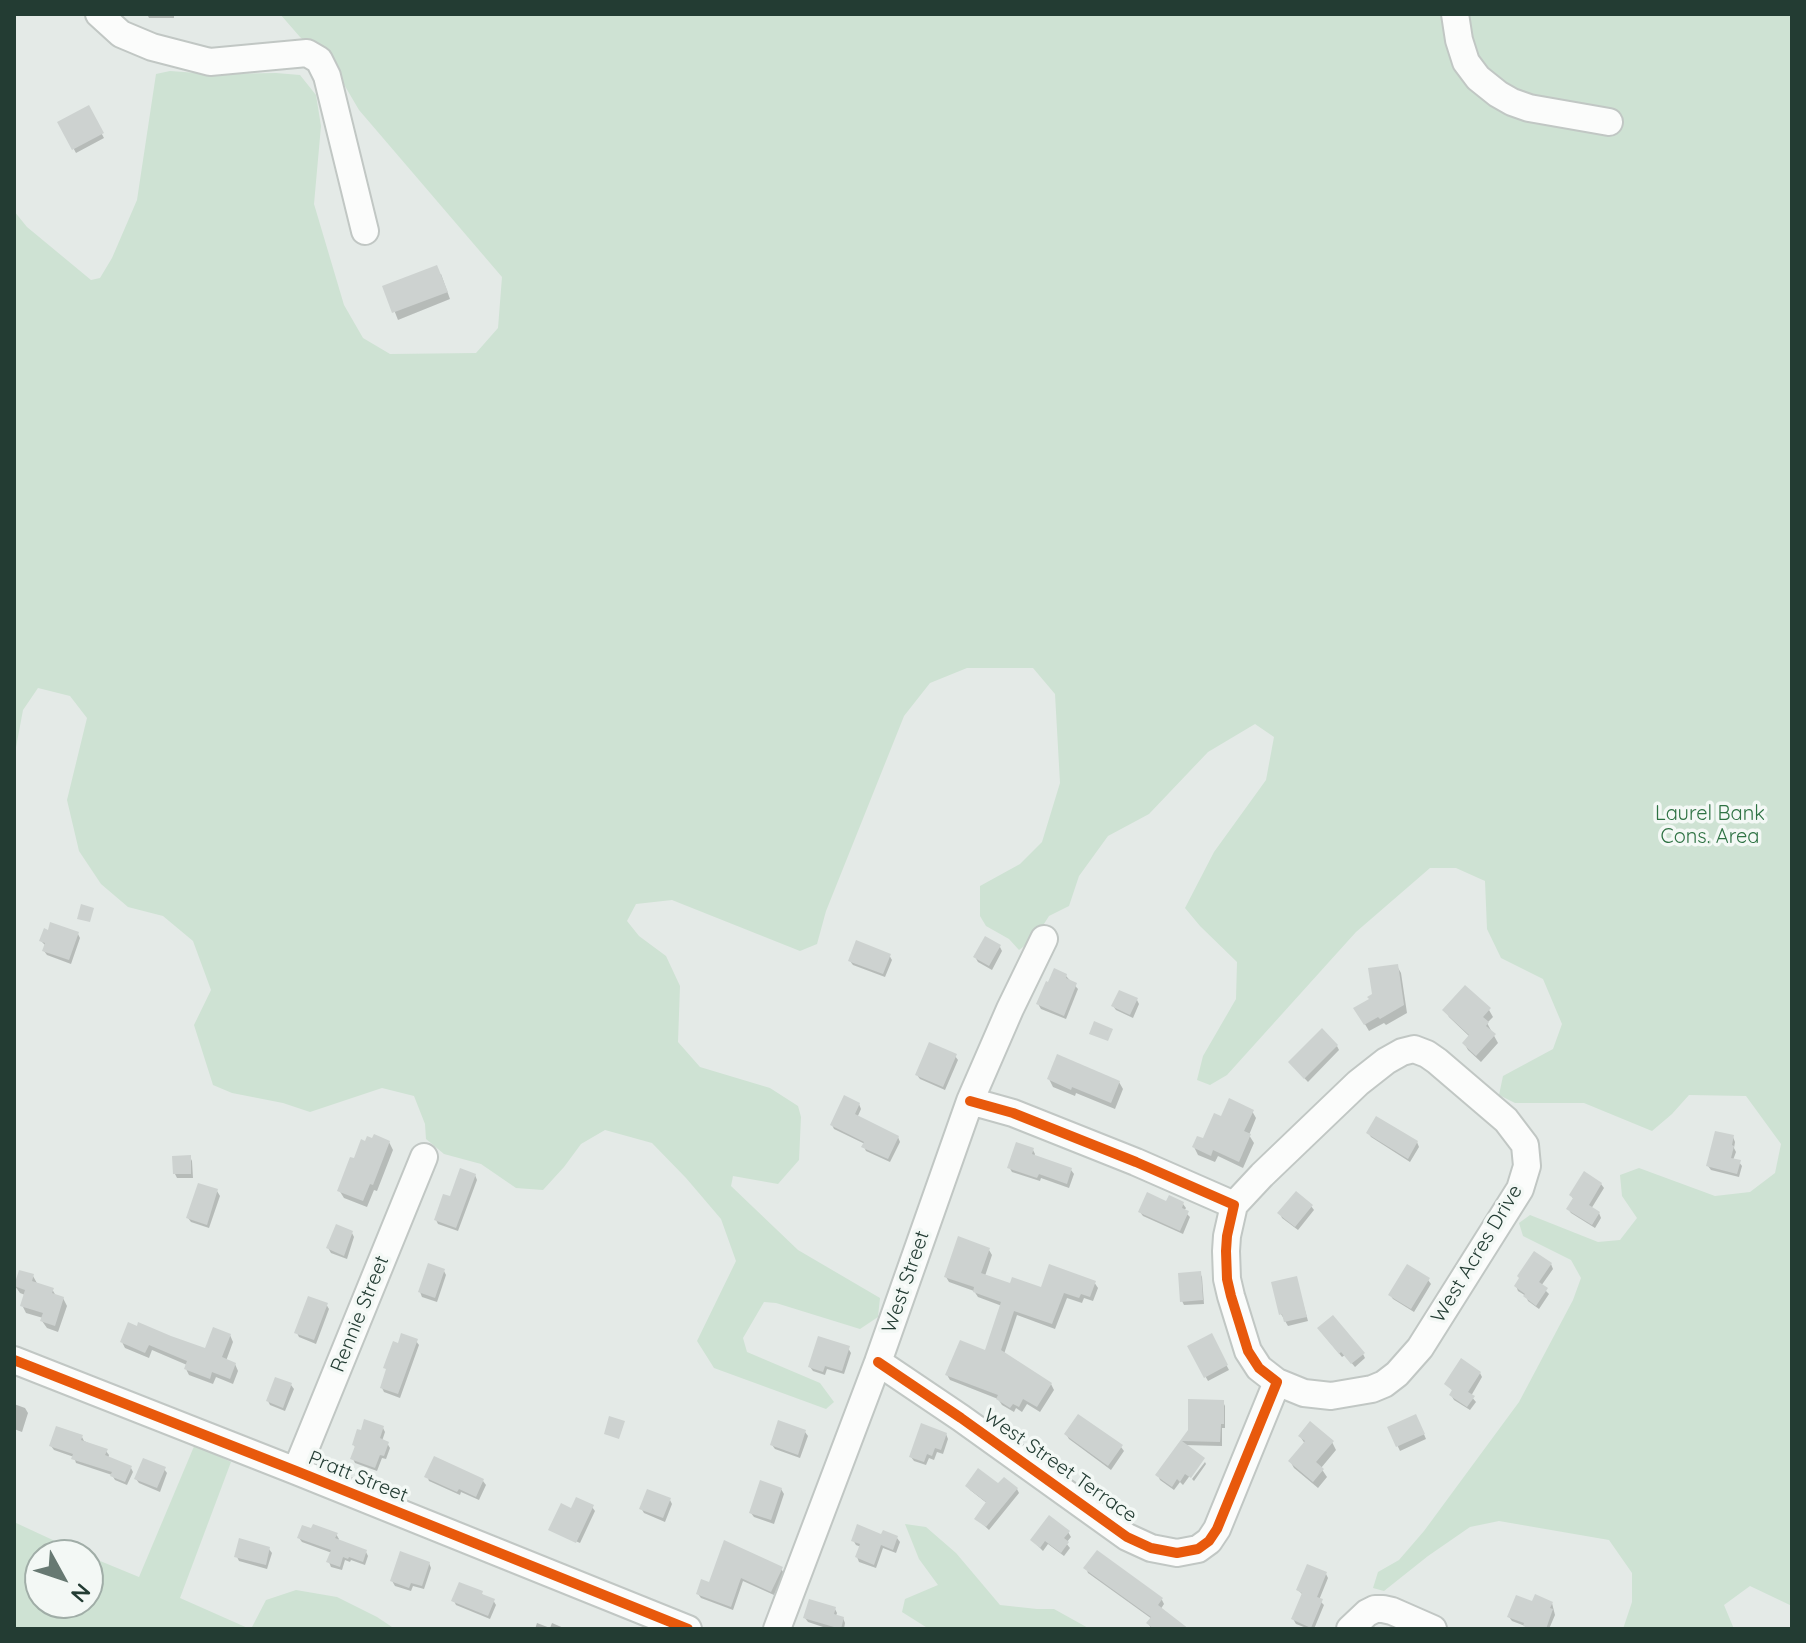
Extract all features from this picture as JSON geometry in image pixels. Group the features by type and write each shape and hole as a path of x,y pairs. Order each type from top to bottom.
{"street":[{"path":"99,14 121,34 152,47 210,62 307,53 319,60 327,76 365,231"},
{"path":"1455,14 1466,62 1478,78 1498,94 1529,108 1609,122"},
{"name":"West Street","path":"777,1629 878,1362 970,1101 1044,939"},
{"name":"West Acres Drive","path":"1234,1205 1358,1083 1386,1061 1414,1049 1437,1061 1506,1120 1525,1145 1527,1166 1520,1189 1420,1348 1397,1374 1372,1389 1331,1396 1304,1393 1277,1382"},
{"path":"970,1101 1027,1118 1234,1205 1226,1251 1231,1296 1248,1351 1259,1368 1277,1382"},
{"name":"Rennie Street","path":"296,1471 424,1157"},
{"name":"Pratt Street","path":"14,1360 688,1629"},
{"name":"West Street Terrace","path":"878,1362 1115,1529 1138,1543 1168,1553 1198,1549 1213,1536 1277,1382"},
{"path":"1350,1629 1375,1609 1392,1611 1433,1629"}],"green space":[{"name":"Laurel Bank Cons. Area","path":"280,14 1792,14 1792,1606 1750,1586 1724,1605 1734,1629 1623,1629 1632,1602 1632,1573 1609,1540 1499,1521 1470,1527 1384,1591 1373,1588 1378,1572 1399,1560 1424,1531 1519,1402 1573,1300 1581,1278 1571,1260 1523,1236 1519,1223 1530,1215 1598,1242 1620,1240 1637,1218 1622,1196 1620,1175 1639,1168 1715,1196 1750,1192 1775,1173 1781,1144 1746,1096 1689,1095 1652,1131 1584,1103 1515,1103 1499,1095 1503,1076 1553,1049 1562,1024 1543,979 1501,958 1487,929 1485,881 1456,868 1430,868 1356,932 1227,1075 1210,1085 1197,1080 1203,1056 1236,999 1237,962 1185,908 1214,852 1266,780 1274,737 1255,724 1208,752 1149,814 1108,836 1079,876 1069,906 1049,916 1035,938 1019,950 1009,939 986,926 980,916 980,886 1020,864 1042,842 1060,783 1055,694 1033,668 967,668 930,683 904,716 826,911 817,944 800,951 672,900 636,904 627,921 639,936 666,956 680,986 678,1042 700,1067 770,1088 798,1106 801,1117 799,1160 778,1184 733,1176 731,1186 798,1250 880,1298 878,1317 860,1329 764,1302 743,1338 747,1352 820,1383 834,1402 826,1409 714,1368 697,1341 736,1261 721,1219 652,1143 605,1130 581,1144 543,1190 516,1188 481,1164 444,1154 426,1139 425,1124 414,1096 382,1088 310,1112 232,1093 213,1085 194,1025 211,990 193,941 163,916 128,907 101,884 79,851 67,800 87,718 70,696 38,688 23,710 14,758 14,211 27,227 91,280 100,278 137,200 156,74 170,71 300,75 316,95 321,126 314,204 344,305 363,338 390,354 476,353 498,328 502,277 359,110 332,64 300,37"},
{"path":"195,1444 231,1462 180,1598 250,1629 14,1629 14,1522 51,1539 24,1539 24,1619 104,1619 104,1563 139,1577"},
{"path":"905,1524 926,1527 956,1553 1000,1605 1054,1609 1090,1629 929,1629 902,1612 905,1599 938,1585 919,1559"},
{"path":"296,1590 337,1597 395,1629 251,1629 266,1600"}],"building":[{"path":"89,105 104,133 72,150 57,122"},
{"path":"437,265 448,292 392,313 382,286"},
{"path":"81,904 94,908 90,922 77,919"},
{"path":"50,922 79,932 69,960 42,951 45,943 39,941"},
{"path":"985,936 1001,945 989,966 973,957"},
{"path":"856,940 891,954 883,974 848,961"},
{"path":"1398,964 1404,1005 1364,1025 1353,1008 1372,994 1368,968"},
{"path":"1054,968 1077,983 1064,1016 1036,1004"},
{"path":"1465,985 1491,1008 1483,1017 1489,1022 1486,1026 1496,1034 1476,1056 1462,1043 1469,1035 1442,1010"},
{"path":"1119,990 1138,998 1130,1015 1111,1006"},
{"path":"1094,1021 1113,1029 1108,1041 1089,1034"},
{"path":"1322,1028 1338,1045 1304,1079 1288,1062"},
{"path":"929,1042 957,1054 943,1087 915,1075"},
{"path":"1057,1054 1120,1081 1111,1103 1047,1079"},
{"path":"844,1095 860,1103 855,1114 899,1136 888,1159 861,1147 864,1142 830,1125"},
{"path":"1229,1098 1254,1110 1244,1131 1251,1134 1239,1162 1213,1150 1211,1156 1192,1147 1197,1136 1203,1138 1214,1113 1221,1116"},
{"path":"1376,1116 1418,1141 1408,1159 1366,1133"},
{"path":"1715,1131 1734,1135 1731,1158 1741,1160 1737,1174 1706,1166"},
{"path":"374,1134 390,1141 373,1185 370,1184 363,1201 337,1191 350,1157 354,1158 361,1139 365,1141 367,1136 372,1138"},
{"path":"1016,1142 1034,1148 1032,1154 1072,1168 1067,1184 1039,1174 1037,1178 1007,1168"},
{"path":"191,1155 191,1174 173,1174 172,1156"},
{"path":"460,1168 476,1174 456,1228 434,1220 443,1194 450,1196"},
{"path":"1584,1171 1602,1183 1589,1205 1600,1212 1592,1225 1566,1209 1573,1198 1569,1195"},
{"path":"198,1183 218,1189 207,1225 186,1218"},
{"path":"1296,1191 1313,1205 1295,1227 1277,1213"},
{"path":"1147,1192 1166,1201 1169,1195 1184,1202 1182,1208 1189,1211 1180,1231 1138,1212"},
{"path":"336,1224 353,1231 344,1256 326,1248"},
{"path":"958,1236 990,1248 981,1273 1010,1283 1012,1277 1041,1287 1049,1264 1096,1281 1090,1297 1081,1294 1079,1298 1064,1293 1052,1324 1014,1311 1001,1350 1052,1383 1037,1407 1023,1399 1019,1407 1013,1404 1010,1408 996,1399 998,1395 945,1375 960,1340 985,1350 1001,1302 973,1292 974,1287 944,1277"},
{"path":"1534,1251 1552,1263 1539,1282 1548,1288 1536,1306 1514,1286"},
{"path":"428,1263 445,1269 435,1298 418,1292"},
{"path":"1407,1264 1430,1278 1411,1309 1388,1295"},
{"path":"19,1270 34,1274 32,1281 54,1288 52,1293 64,1297 55,1326 40,1321 43,1313 20,1306 25,1290 14,1286"},
{"path":"1201,1271 1203,1300 1180,1302 1178,1273"},
{"path":"1297,1276 1307,1317 1284,1322 1282,1314 1279,1315 1271,1282"},
{"path":"308,1296 328,1303 314,1340 294,1333"},
{"path":"1333,1315 1365,1353 1351,1364 1317,1328"},
{"path":"128,1322 137,1326 138,1322 205,1348 213,1327 231,1334 222,1357 236,1363 230,1379 212,1372 210,1379 184,1369 187,1361 149,1345 145,1353 120,1342"},
{"path":"401,1333 418,1339 398,1394 380,1388 386,1369 383,1368 393,1341 398,1343"},
{"path":"1212,1333 1228,1365 1204,1378 1187,1346"},
{"path":"818,1336 850,1346 842,1371 825,1366 823,1372 808,1367"},
{"path":"1461,1358 1481,1372 1468,1392 1475,1396 1467,1407 1449,1395 1452,1390 1444,1384"},
{"path":"275,1377 292,1383 283,1408 266,1401"},
{"path":"1188,1399 1224,1400 1224,1424 1221,1424 1220,1442 1182,1441 1205,1458 1191,1478 1185,1474 1172,1487 1155,1475 1188,1430"},
{"path":"1078,1414 1123,1445 1108,1466 1064,1434"},
{"path":"1416,1414 1425,1434 1396,1447 1387,1427"},
{"path":"609,1416 625,1421 619,1439 604,1434"},
{"path":"364,1419 384,1426 380,1438 389,1442 375,1468 350,1459 357,1429 361,1430"},
{"path":"778,1420 806,1430 798,1455 770,1445"},
{"path":"1310,1421 1334,1441 1316,1462 1324,1469 1313,1482 1288,1461 1305,1441 1298,1436"},
{"path":"921,1423 947,1433 941,1450 935,1448 932,1456 927,1454 924,1462 909,1457"},
{"path":"56,1426 83,1435 81,1440 108,1449 105,1455 132,1466 125,1482 110,1476 112,1472 71,1459 73,1454 49,1446"},
{"path":"434,1456 484,1479 476,1497 424,1477"},
{"path":"143,1458 166,1467 157,1488 134,1479"},
{"path":"978,1468 998,1483 1004,1477 1018,1488 986,1527 974,1519 986,1502 965,1486"},
{"path":"760,1480 782,1488 771,1520 749,1513"},
{"path":"647,1489 671,1498 663,1518 639,1509"},
{"path":"576,1497 594,1505 576,1543 548,1530 561,1503 571,1508"},
{"path":"1049,1515 1070,1531 1064,1538 1069,1542 1061,1553 1045,1541 1040,1548 1030,1540"},
{"path":"313,1524 338,1533 335,1538 367,1550 363,1562 343,1557 340,1567 326,1562 331,1550 297,1538 302,1525 311,1528"},
{"path":"857,1524 881,1534 883,1530 898,1536 893,1550 881,1545 874,1565 855,1557 860,1544 851,1541"},
{"path":"239,1538 270,1547 266,1565 234,1557"},
{"path":"724,1540 783,1567 771,1592 741,1578 731,1607 696,1594 701,1579 709,1582"},
{"path":"1097,1550 1163,1598 1158,1605 1189,1629 1154,1629 1146,1623 1151,1617 1083,1568"},
{"path":"400,1551 430,1562 422,1586 411,1583 409,1588 390,1581"},
{"path":"1307,1564 1327,1572 1317,1597 1323,1599 1311,1628 1291,1619 1302,1593 1296,1590"},
{"path":"459,1582 495,1599 488,1616 451,1601"},
{"path":"1535,1594 1553,1602 1546,1629 1531,1629 1507,1617 1516,1595 1532,1601"},
{"path":"809,1599 836,1607 834,1614 844,1617 841,1629 803,1618"}],"cycle path":[{"path":"878,1362 1127,1537 1151,1548 1177,1553 1198,1549 1209,1541 1217,1529 1277,1382 1259,1368 1248,1351 1231,1296 1226,1251 1234,1205 1013,1113 970,1101"},
{"path":"14,1360 688,1629"}]}
